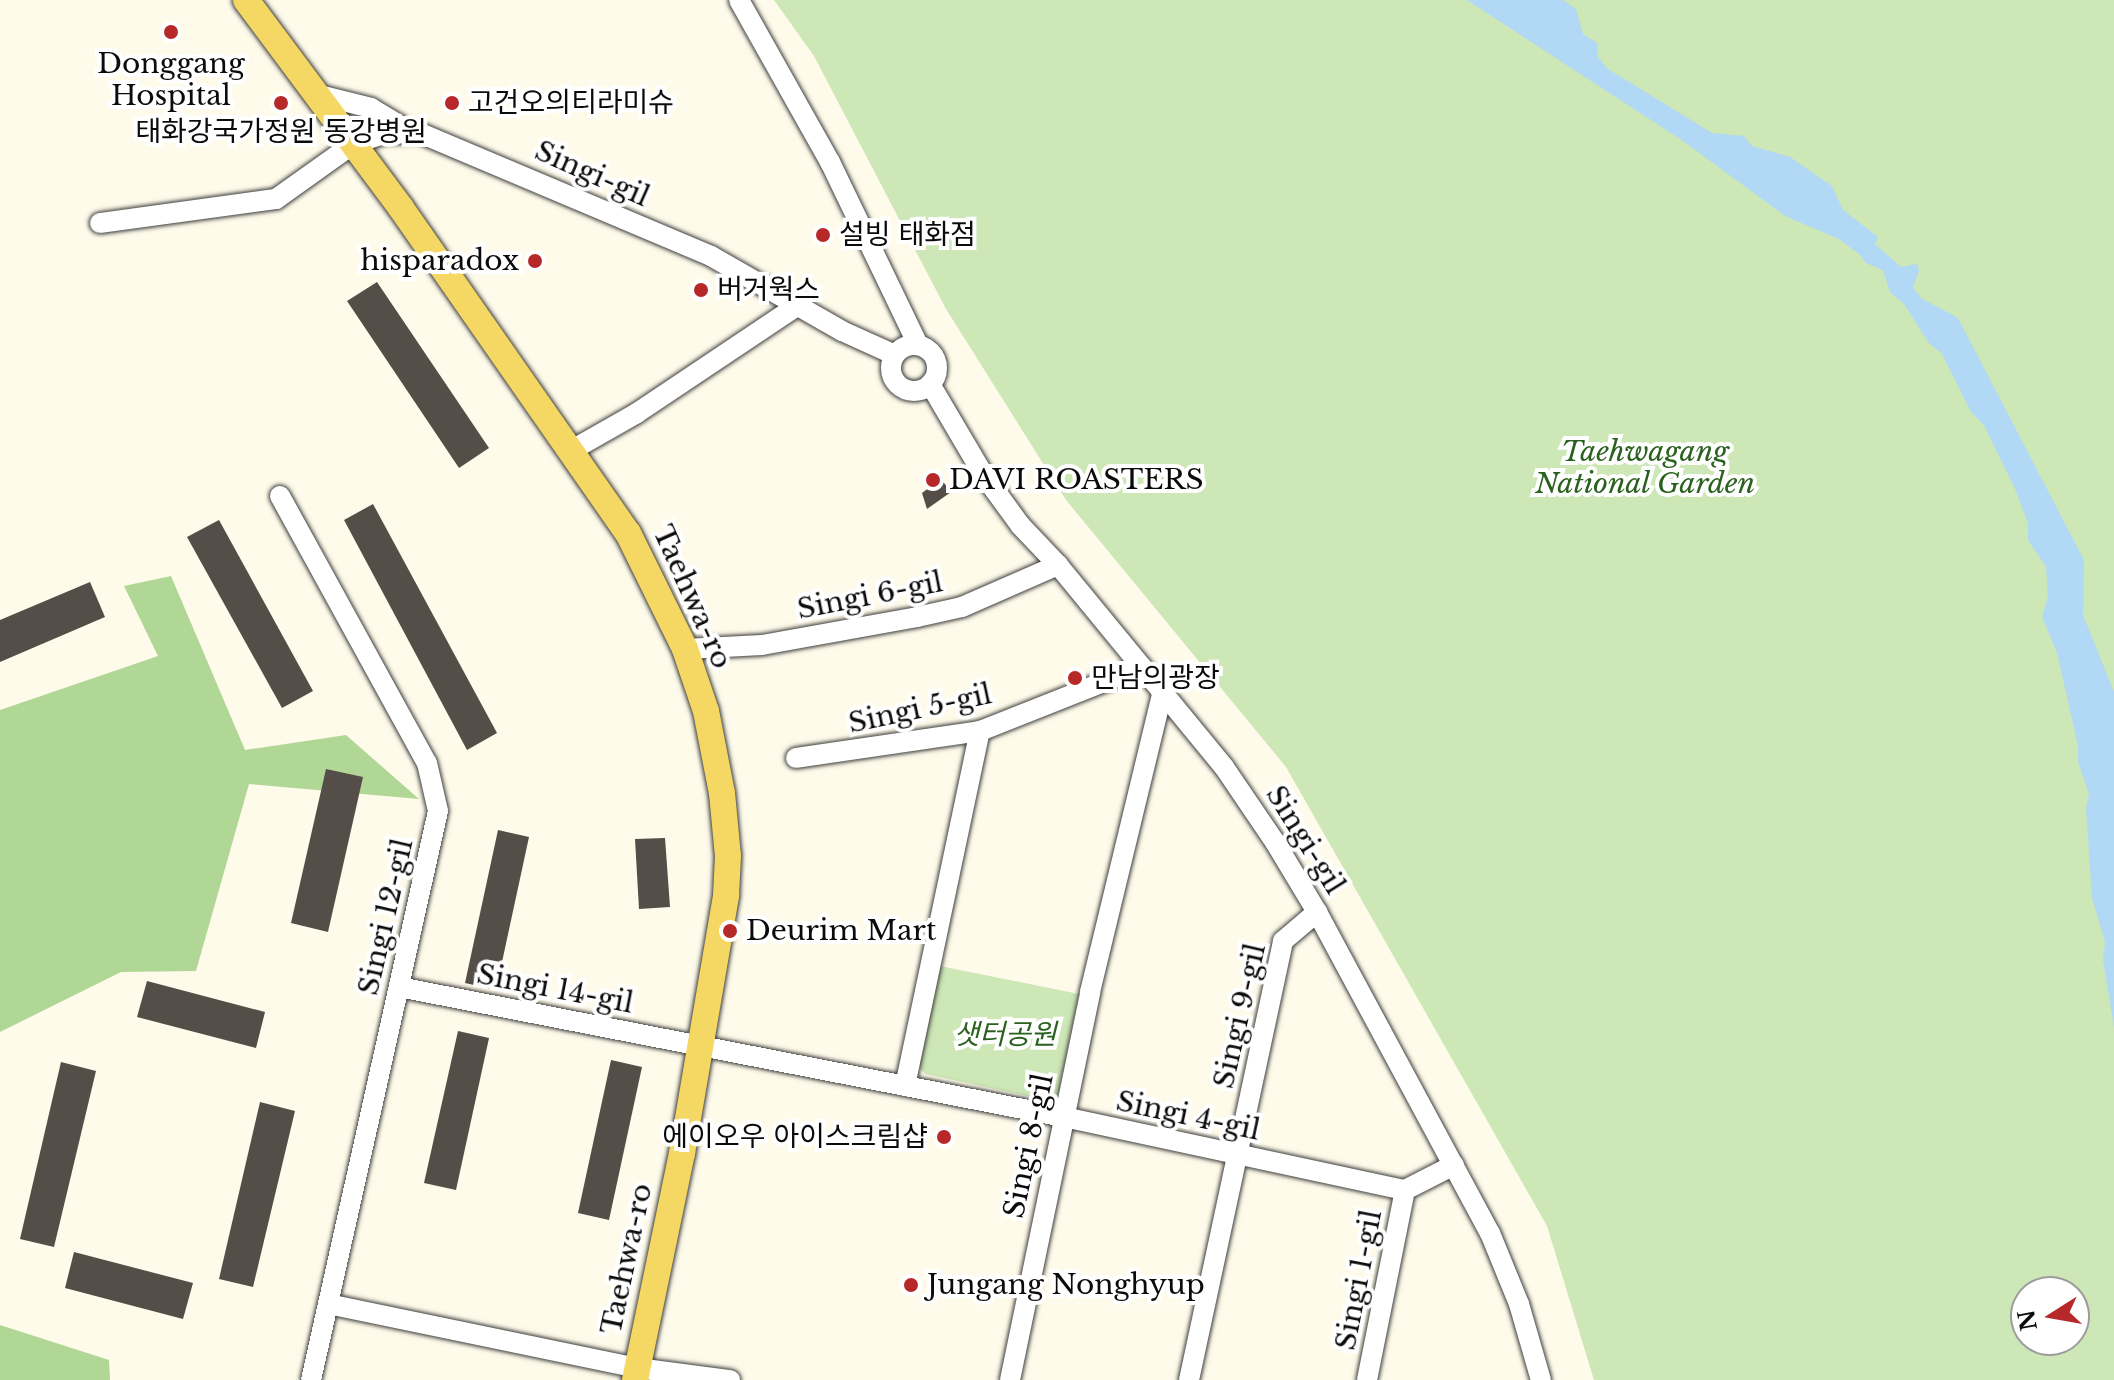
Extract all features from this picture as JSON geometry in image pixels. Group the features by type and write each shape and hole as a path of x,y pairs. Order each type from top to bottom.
{"main road":[{"name":"Taehwa-ro","path":"246,0 319,95 628,533 685,649 706,711 722,793 728,856 726,896 636,1374"}],"street":[{"path":"739,0 830,162 918,345"},
{"path":"319,95 371,108 411,132"},
{"name":"Singi-gil","path":"353,144 384,134 411,132 484,157 711,256 800,304 842,331 895,355"},
{"path":"100,223 276,199 353,144"},
{"path":"572,450 637,413 800,304"},
{"path":"918,345 926,348 936,361 936,376 930,384 916,391 900,385 892,372 895,355 901,348 918,345"},
{"name":"Singi-gil","path":"930,384 983,474 1020,525 1058,565 1224,767 1317,912 1496,1247 1519,1304 1541,1380"},
{"name":"Singi 12-gil","path":"280,496 427,763 438,811 311,1380"},
{"name":"Singi 6-gil","path":"685,649 762,645 962,607 1058,565"},
{"name":"Singi 5-gil","path":"796,758 980,731 1142,667"},
{"name":"Singi 8-gil","path":"1010,1380 1064,1117 1163,690"},
{"path":"905,1086 980,731"},
{"name":"Singi 9-gil","path":"1189,1380 1283,941 1317,912"},
{"name":"Singi 14-gil","path":"399,987 700,1047"},
{"name":"Singi 4-gil","path":"700,1047 1064,1117 1405,1190"},
{"path":"1405,1190 1454,1165"},
{"name":"Singi 1-gil","path":"1367,1380 1405,1190"},
{"path":"328,1304 636,1374 730,1380"}],"green space":[{"name":"Taehwagang National Garden","path":"774,0 2114,0 2114,1380 1594,1380 1547,1226 1286,767 1066,500 946,309 814,56"},
{"path":"171,576 245,750 346,735 419,799 249,784 196,971 121,972 0,1032 0,710 158,656 124,586"},
{"name":"샛터공원","path":"935,965 1079,994 1058,1094 1046,1100 925,1074 915,1062"},
{"path":"0,1325 109,1360 110,1380 0,1380"}],"water":[{"path":"1467,0 1563,0 1576,9 1583,34 1597,43 1598,57 1608,69 1712,133 1744,136 1752,146 1790,157 1832,186 1843,210 1878,237 1875,244 1901,267 1917,264 1919,271 1913,287 1921,298 1958,318 2084,560 2083,615 2114,692 2114,1027 2103,960 2105,942 2092,898 2086,809 2089,794 2078,762 2078,746 2057,653 2042,617 2048,596 2046,567 2028,540 2028,523 2015,489 1984,425 1971,412 1942,354 1928,342 1904,304 1890,292 1883,270 1866,263 1839,239 1785,216 1683,141"}],"building":[{"path":"377,282 489,448 459,468 347,301"},
{"name":"DAVI ROASTERS","path":"941,479 951,492 927,509 922,493"},
{"path":"373,504 497,733 467,750 344,520"},
{"path":"219,520 313,691 282,708 187,537"},
{"path":"90,582 105,617 0,662 0,620"},
{"path":"326,769 363,777 328,932 291,923"},
{"path":"498,830 529,837 496,990 465,983"},
{"path":"665,838 670,907 639,909 635,839"},
{"path":"147,981 265,1012 256,1048 137,1017"},
{"path":"458,1031 489,1038 456,1190 424,1183"},
{"path":"611,1060 642,1067 609,1220 578,1213"},
{"path":"61,1062 96,1071 54,1247 20,1239"},
{"path":"260,1102 295,1111 253,1287 219,1279"},
{"path":"74,1252 193,1283 183,1319 65,1288"}],"place":[{"name":"Donggang Hospital","path":"171,32"},
{"name":"태화강국가정원 동강병원","path":"281,103"},
{"name":"고건오의티라미슈","path":"452,103"},
{"name":"설빙 태화점","path":"823,235"},
{"name":"hisparadox","path":"535,261"},
{"name":"버거웍스","path":"701,290"},
{"name":"DAVI ROASTERS","path":"933,480"},
{"name":"만남의광장","path":"1075,678"},
{"name":"Deurim Mart","path":"730,931"},
{"name":"에이오우 아이스크림샵","path":"944,1137"},
{"name":"Jungang Nonghyup","path":"911,1285"}]}
